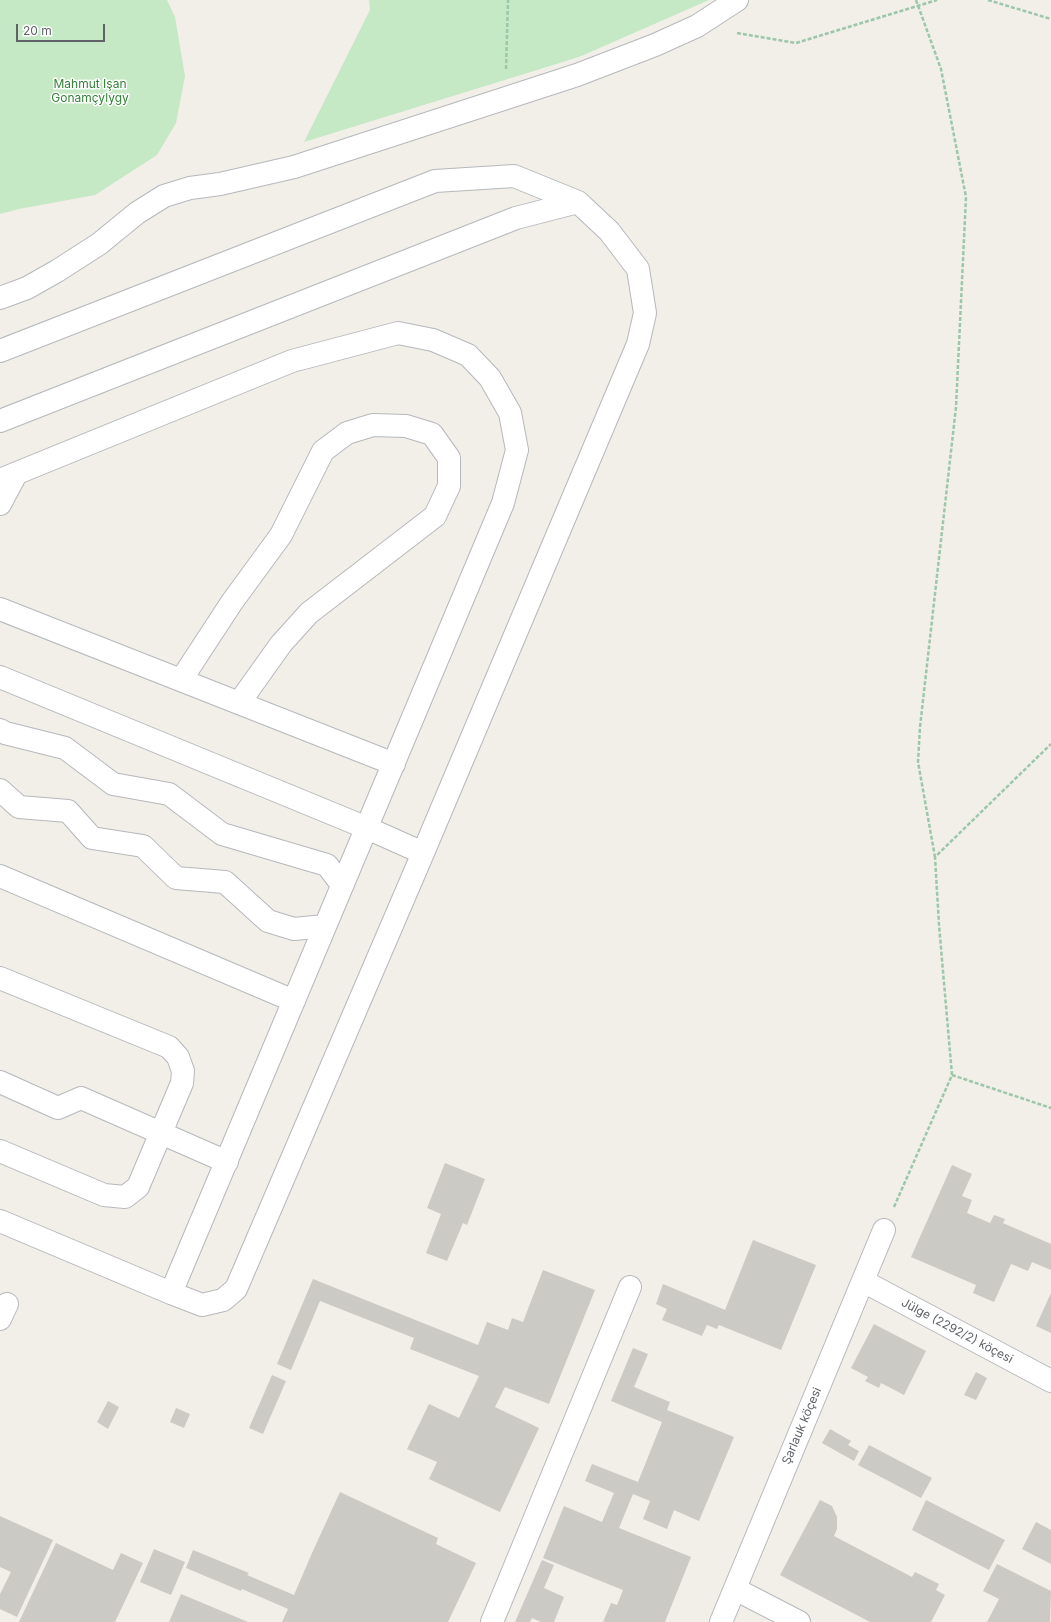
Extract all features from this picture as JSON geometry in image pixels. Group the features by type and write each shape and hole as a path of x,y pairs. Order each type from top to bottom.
{"street":[{"path":"0,298 27,288 57,272 99,244 137,213 164,196 190,188 220,184 294,167 577,75 697,26 737,0"},
{"path":"0,351 435,181 514,176 578,202 609,231 638,268 645,312 638,344 423,853 236,1289 224,1300 202,1305 0,1221"},
{"path":"0,421 516,218 578,202"},
{"path":"0,504 8,477 292,361 398,333 433,340 468,355 490,378 510,413 517,450 503,503 171,1293"},
{"path":"181,680 232,602 281,535 323,451 347,433 373,425 406,426 432,434 449,458 449,486 435,516 309,612 281,644 239,703"},
{"path":"0,609 394,764"},
{"path":"0,677 367,828 423,853"},
{"path":"0,730 5,733 65,748 113,784 169,794 222,834 327,865 342,885"},
{"path":"0,790 19,807 68,811 92,838 143,846 176,878 225,882 268,922 294,929 325,926"},
{"path":"0,876 294,1001"},
{"path":"0,978 169,1047 178,1057 183,1071 182,1083 138,1187 125,1197 104,1195 0,1151"},
{"path":"0,1082 58,1108 81,1098 227,1162"},
{"name":"Şarlauk köçesi","path":"721,1622 884,1230"},
{"name":"Jülge (2292/2) köçesi","path":"863,1281 1051,1381"},
{"path":"492,1622 630,1287"},
{"path":"735,1589 799,1622"}],"path":[{"path":"506,98 508,0"},
{"path":"884,1230 952,1075 939,925 935,857 918,762 920,727 956,407 966,197 940,69 916,0"},
{"path":"697,26 796,43 937,0"},
{"path":"988,0 1051,19"},
{"path":"935,857 1051,744"},
{"path":"952,1075 1051,1108"}],"green space":[{"name":"Mahmut Işan Gonamçylygy","path":"0,0 167,0 175,17 185,76 176,123 157,155 95,195 0,214"},
{"path":"369,0 709,0 579,57 304,142 370,10"}],"building":[{"path":"445,1163 485,1179 467,1225 463,1223 447,1261 426,1253 441,1214 427,1208"},
{"path":"952,1165 972,1174 962,1196 972,1200 967,1213 990,1223 994,1215 1005,1219 1003,1223 1051,1244 1051,1270 1032,1262 1028,1271 1011,1264 994,1302 973,1293 976,1285 911,1257"},
{"path":"753,1240 816,1265 781,1350 719,1325 717,1329 707,1325 702,1336 662,1320 667,1309 656,1304 663,1284 725,1310"},
{"path":"543,1270 595,1290 549,1404 505,1387 495,1407 539,1428 500,1512 429,1479 437,1462 407,1449 429,1404 459,1418 479,1376 410,1349 414,1338 320,1301 291,1370 277,1364 313,1279 478,1345 487,1322 508,1330 512,1318 523,1322"},
{"path":"1051,1293 1051,1333 1036,1326"},
{"path":"874,1324 926,1351 904,1395 881,1383 879,1388 865,1381 868,1377 851,1368"},
{"path":"633,1348 648,1354 634,1387 670,1402 667,1410 734,1437 699,1521 674,1510 667,1529 643,1519 650,1501 633,1494 619,1528 691,1557 665,1622 603,1622 611,1603 617,1605 623,1590 543,1558 564,1506 602,1522 614,1493 585,1481 592,1464 638,1482 662,1422 611,1401"},
{"path":"976,1372 987,1378 976,1400 964,1395"},
{"path":"272,1375 286,1381 263,1434 249,1428"},
{"path":"108,1401 119,1407 108,1429 97,1422"},
{"path":"176,1408 190,1414 184,1428 170,1422"},
{"path":"830,1429 851,1441 848,1445 859,1451 854,1461 822,1443"},
{"path":"869,1445 932,1478 921,1498 858,1465"},
{"path":"340,1492 438,1538 436,1544 476,1563 448,1622 282,1622 288,1609 242,1589 241,1591 186,1568 193,1550 249,1573 247,1575 294,1595"},
{"path":"820,1500 832,1506 837,1517 837,1529 834,1536 912,1577 915,1572 939,1584 936,1590 945,1595 931,1622 870,1622 780,1575"},
{"path":"926,1500 1005,1540 989,1570 912,1530"},
{"path":"0,1516 53,1540 17,1617 0,1609 0,1594 11,1572 0,1567"},
{"path":"1036,1522 1051,1530 1051,1564 1022,1549"},
{"path":"56,1543 113,1570 121,1553 143,1563 115,1622 19,1622"},
{"path":"154,1549 185,1562 171,1595 140,1582"},
{"path":"542,1560 554,1565 544,1588 564,1597 554,1622 541,1622 532,1618 530,1622 515,1622"},
{"path":"997,1564 1051,1591 1050,1622 987,1622 999,1599 983,1591"},
{"path":"181,1594 229,1614 248,1622 169,1622"}]}
